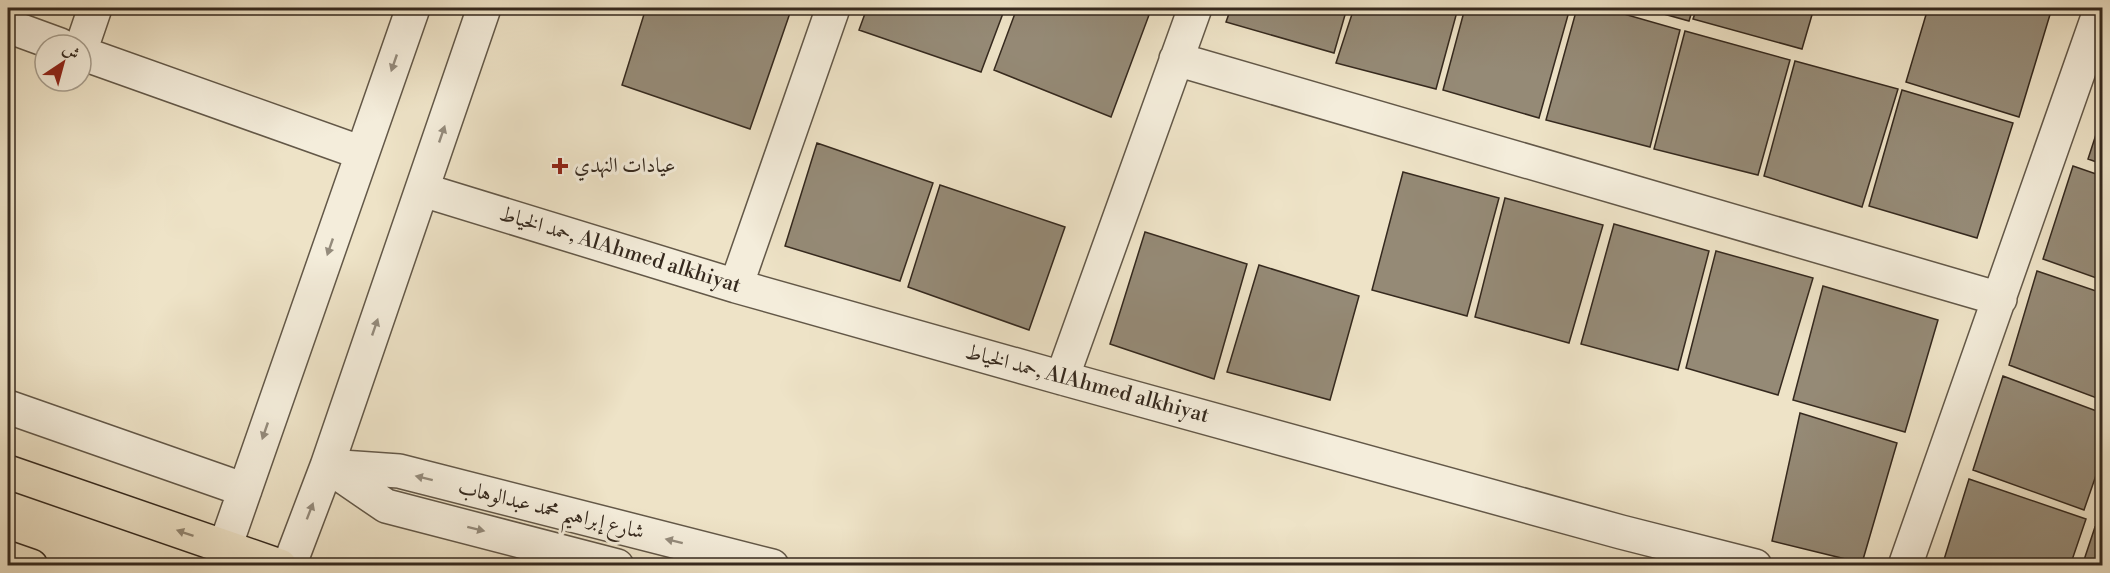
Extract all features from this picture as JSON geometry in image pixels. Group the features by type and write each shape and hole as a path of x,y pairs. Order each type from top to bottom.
{"main road":[{"path":"8,472 280,566"},
{"path":"8,558 31,566"}],"street":[{"path":"87,33 95,8"},
{"path":"225,547 413,8"},
{"path":"290,566 423,190 484,8"},
{"path":"736,286 833,8"},
{"path":"1062,378 1195,8"},
{"path":"1905,566 2101,8"},
{"path":"8,26 33,35"},
{"path":"93,55 362,153"},
{"path":"1176,59 2000,299"},
{"name":"حمد الخياط, AlAhmed alkhiyat","path":"423,190 736,286 1062,378 1755,566"},
{"path":"8,407 245,490"},
{"path":"327,466 386,506 617,566"},
{"name":"شارع إبراهيم محمد عبدالوهاب","path":"327,466 399,471 772,566"}],"building":[{"path":"646,8 784,8 791,10 750,129 622,85"},
{"path":"867,8 1005,8 981,72 859,30"},
{"path":"1017,8 1130,8 1149,15 1111,117 994,70"},
{"path":"1231,8 1347,8 1334,53 1226,22"},
{"path":"1354,8 1458,8 1436,89 1336,63"},
{"path":"1465,8 1570,8 1539,118 1443,90"},
{"path":"1577,8 1603,8 1680,30 1650,147 1546,120"},
{"path":"1642,8 1693,8 1689,21"},
{"path":"1697,8 1814,8 1802,49 1693,19"},
{"path":"1928,8 2052,8 2019,117 1906,82"},
{"path":"1685,31 1790,60 1758,175 1654,149"},
{"path":"1795,61 1898,89 1862,207 1764,176"},
{"path":"1902,90 2013,123 1977,238 1869,206"},
{"path":"2102,116 2102,164 2088,159"},
{"path":"817,143 933,183 900,281 785,246"},
{"path":"2073,166 2102,176 2102,280 2043,259"},
{"path":"1403,172 1499,198 1467,316 1372,290"},
{"path":"940,185 1065,227 1029,330 908,287"},
{"path":"1505,198 1603,225 1569,343 1475,317"},
{"path":"1614,224 1709,251 1678,370 1581,344"},
{"path":"1145,232 1247,264 1214,379 1110,344"},
{"path":"1716,251 1813,278 1778,395 1686,368"},
{"path":"1259,265 1359,296 1330,400 1227,372"},
{"path":"2037,271 2102,293 2102,400 2009,365"},
{"path":"1823,286 1938,320 1905,432 1793,400"},
{"path":"2003,376 2102,413 2102,458 2084,510 1973,470"},
{"path":"1800,413 1897,443 1862,563 1772,541"},
{"path":"1969,479 2086,519 2070,566 1942,566"},
{"path":"2095,527 2102,529 2102,566 2082,566"}],"place":[{"name":"عيادات النهدي","path":"560,166"}]}
